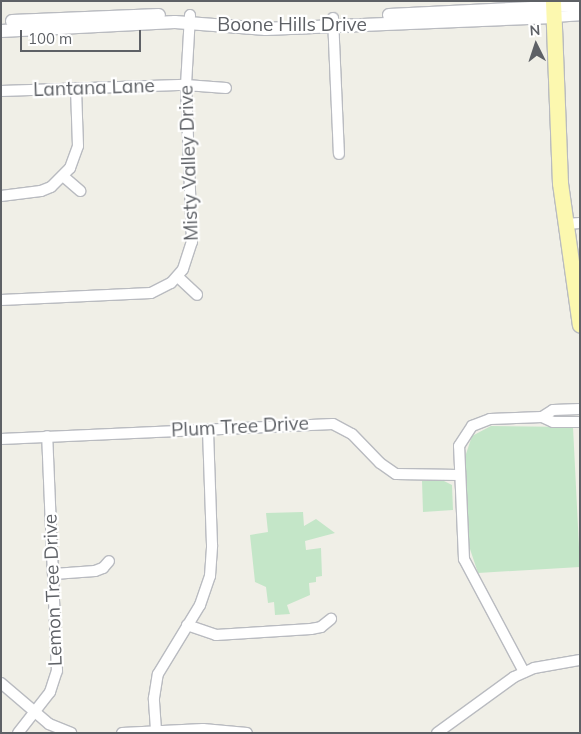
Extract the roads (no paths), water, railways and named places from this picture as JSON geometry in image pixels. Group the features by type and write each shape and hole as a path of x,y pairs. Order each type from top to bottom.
{"main road":[{"path":"553,8 560,183 573,223 580,325"}],"street":[{"path":"553,8 580,6"},
{"path":"553,8 580,15"},
{"name":"Boone Hills Drive","path":"1,22 190,19 257,29 333,22 553,8"},
{"name":"Boone Hills Drive","path":"1,31 190,19"},
{"name":"Misty Valley Drive","path":"1,300 145,294 162,289 178,277 188,262 192,242 186,85 190,19"},
{"path":"333,22 339,154"},
{"name":"Lantana Lane","path":"1,91 186,85 226,88"},
{"path":"1,196 41,192 63,176 78,146 76,88"},
{"path":"63,176 80,191"},
{"path":"178,277 197,295"},
{"path":"542,417 553,410 580,409"},
{"path":"524,672 464,559 459,446 472,426 490,419 542,417 553,422 580,422"},
{"name":"Plum Tree Drive","path":"1,439 333,424 352,434 380,463 396,474 460,474"},
{"path":"156,730 154,698 158,674 188,625 206,590 212,562 208,429"},
{"name":"Lemon Tree Drive","path":"18,733 50,692 57,672 47,436"},
{"path":"54,574 95,571 103,568 110,561"},
{"path":"188,625 216,635 311,629 321,627 331,619"},
{"path":"437,733 524,672 580,660"},
{"path":"1,682 49,724 71,733"},
{"path":"122,733 156,730 247,733"}]}
